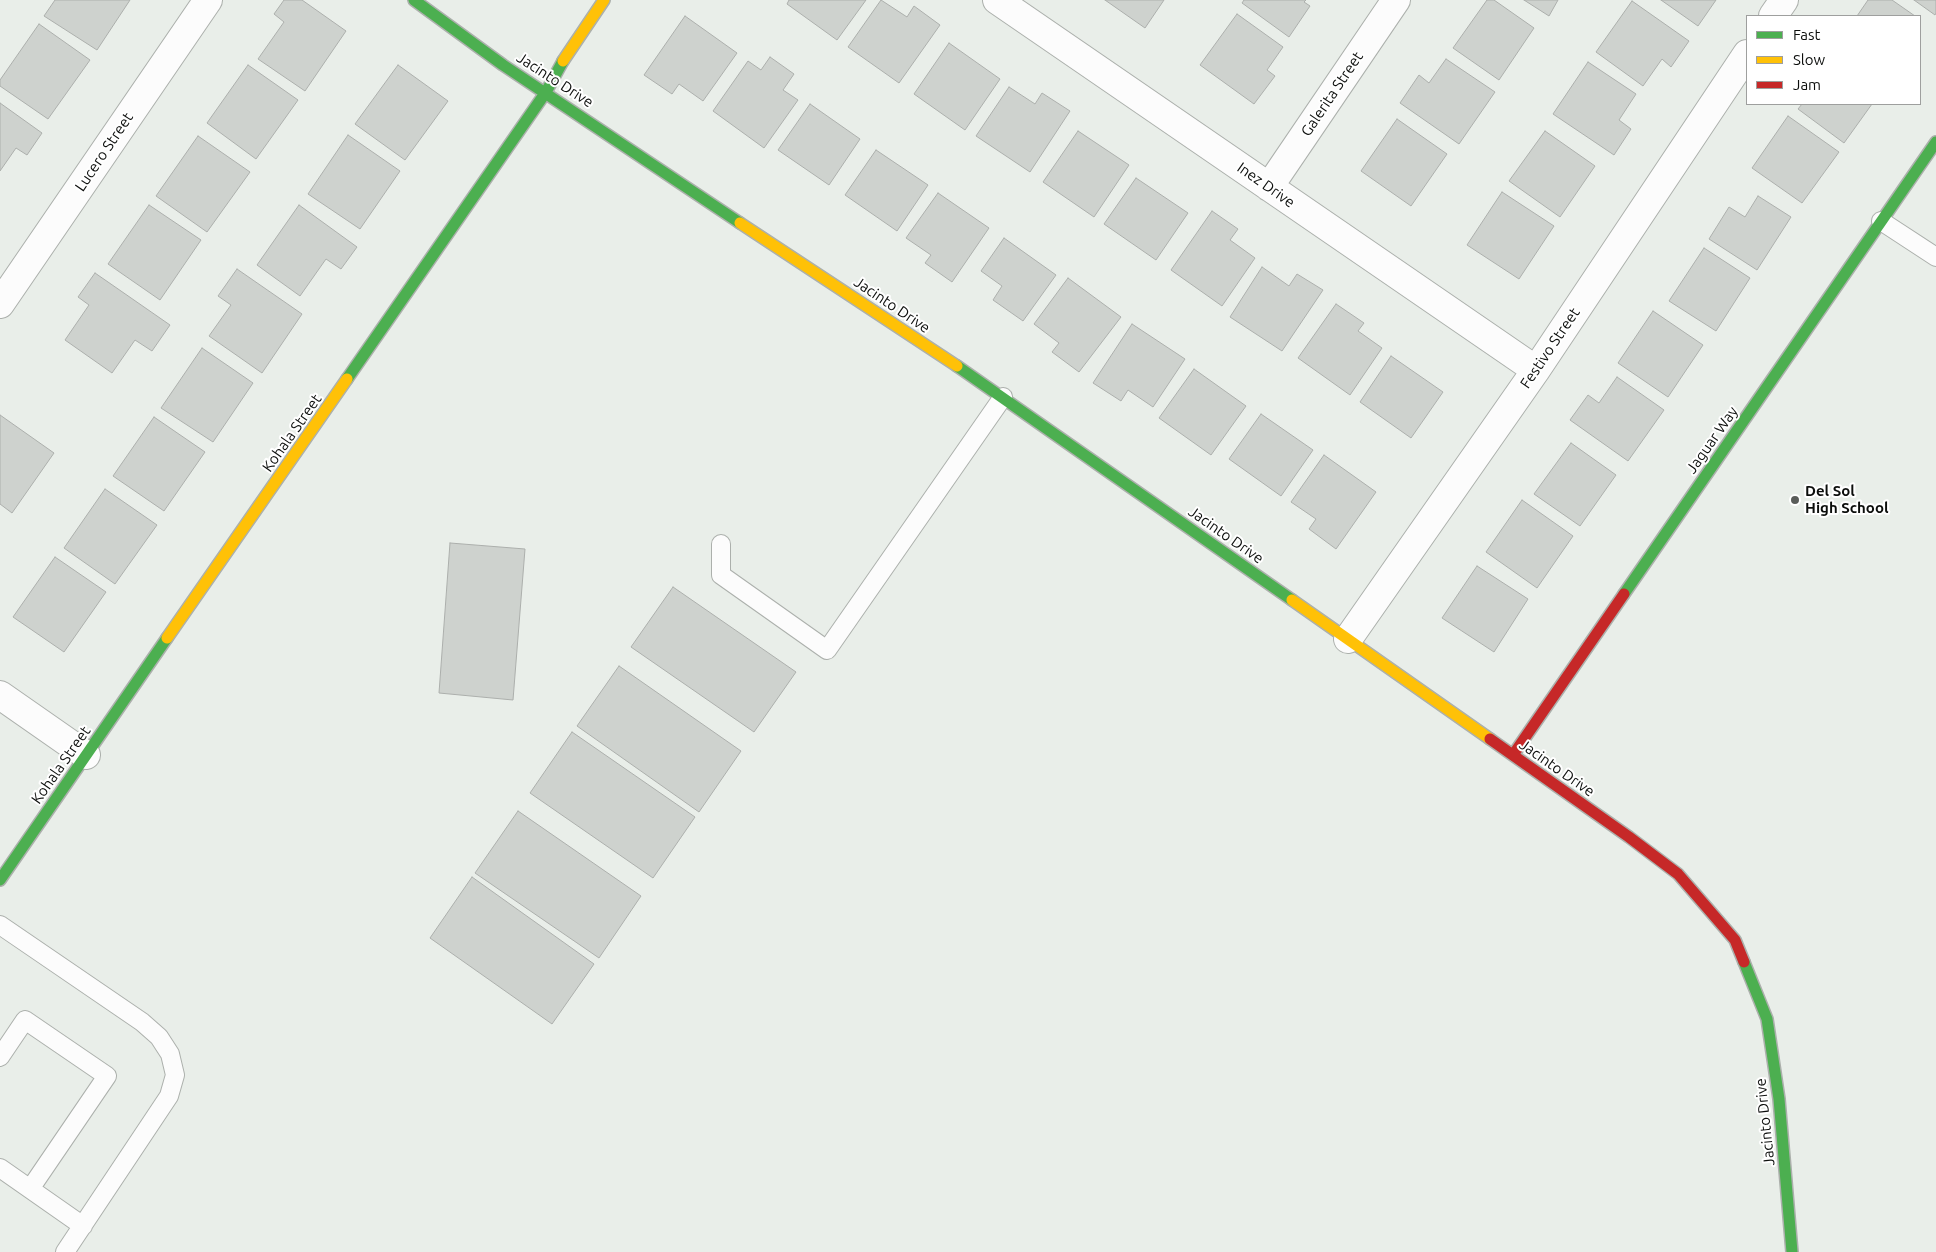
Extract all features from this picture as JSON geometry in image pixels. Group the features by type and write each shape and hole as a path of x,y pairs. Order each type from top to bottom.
{"street":[{"name":"Lucero Street","path":"0,304 208,0"},
{"name":"Jacinto Drive","path":"414,0 503,65 1003,397 1513,755 1678,874 1735,940 1767,1019 1779,1099 1792,1252"},
{"name":"Kohala Street","path":"0,880 546,92 570,49 604,0"},
{"name":"Galerita Street","path":"1269,187 1396,0"},
{"path":"1774,15 1784,0"},
{"name":"Inez Drive","path":"1005,2 1269,187 1536,370"},
{"name":"Festivo Street","path":"1348,639 1536,370 1746,55"},
{"name":"Jaguar Way","path":"1513,755 1936,142"},
{"path":"0,695 86,754"}],"lane":[{"path":"1882,221 1936,258"},
{"path":"721,544 720,575 827,650 1003,397"},
{"path":"0,925 160,1037 170,1054 175,1075 169,1096 65,1252"},
{"path":"0,1058 25,1020 107,1076 30,1189"},
{"path":"0,1168 83,1226"}],"building":[{"path":"55,0 130,0 97,50 44,16"},
{"path":"284,0 302,0 346,31 305,91 258,59 284,22 274,14"},
{"path":"789,0 866,0 837,40 787,4"},
{"path":"881,0 907,17 914,6 940,25 899,83 848,47"},
{"path":"1105,0 1164,0 1145,28"},
{"path":"1244,0 1306,0 1304,2 1310,6 1289,37 1242,3"},
{"path":"1487,0 1494,0 1534,28 1499,80 1453,48"},
{"path":"1524,0 1558,0 1549,16"},
{"path":"1661,0 1716,0 1698,26"},
{"path":"1868,0 1892,0 1914,15 1858,15"},
{"path":"1914,0 1936,0 1935,15"},
{"path":"1632,1 1689,41 1671,67 1662,59 1643,86 1596,52"},
{"path":"1237,14 1283,47 1267,70 1275,76 1254,104 1200,65"},
{"path":"685,16 737,53 703,101 679,84 672,94 644,75"},
{"path":"39,24 90,60 48,119 0,86 0,80"},
{"path":"949,43 1000,79 965,130 914,94"},
{"path":"770,57 794,74 783,90 798,100 764,148 713,111 748,61 761,70"},
{"path":"1446,59 1495,92 1459,144 1400,103 1419,75 1429,83"},
{"path":"1588,62 1636,94 1619,120 1631,129 1614,155 1553,114"},
{"path":"248,65 298,100 256,159 207,123"},
{"path":"398,65 448,101 405,160 355,124"},
{"path":"1009,87 1035,104 1042,93 1070,111 1030,172 976,136"},
{"path":"0,103 42,133 27,155 16,148 0,171"},
{"path":"810,104 860,139 829,185 778,150"},
{"path":"1801,105 1871,105 1844,143 1798,109"},
{"path":"1788,116 1839,152 1802,203 1752,168"},
{"path":"1397,119 1447,154 1411,206 1361,171"},
{"path":"1078,131 1129,165 1094,217 1043,182"},
{"path":"1545,131 1595,166 1560,217 1509,181"},
{"path":"348,135 400,171 360,229 308,194"},
{"path":"198,136 250,172 207,232 156,196"},
{"path":"876,150 928,185 897,231 845,195"},
{"path":"1136,178 1188,213 1156,260 1104,224"},
{"path":"1502,192 1554,226 1519,279 1467,245"},
{"path":"938,193 989,228 952,282 925,263 931,255 906,238"},
{"path":"1758,196 1791,217 1757,270 1709,239 1729,207 1745,217"},
{"path":"149,205 201,240 160,300 108,264"},
{"path":"299,205 357,247 341,269 326,259 300,296 257,265"},
{"path":"1212,211 1238,229 1230,240 1255,258 1222,306 1171,270"},
{"path":"1004,238 1056,275 1023,321 993,300 1002,286 981,271"},
{"path":"1704,248 1750,278 1716,331 1669,301"},
{"path":"1262,267 1289,286 1297,274 1323,290 1282,351 1230,317"},
{"path":"237,269 302,314 262,373 209,336 231,305 218,296"},
{"path":"95,273 170,325 152,351 135,340 112,373 65,340 89,305 78,297"},
{"path":"1068,278 1121,317 1079,372 1052,352 1059,343 1034,324"},
{"path":"1336,304 1364,323 1358,331 1382,348 1350,395 1298,358"},
{"path":"1653,311 1703,345 1668,397 1618,363"},
{"path":"1132,324 1185,359 1153,407 1128,390 1121,401 1093,383"},
{"path":"202,348 253,383 213,442 161,408"},
{"path":"1391,356 1443,392 1411,438 1360,402"},
{"path":"1194,369 1246,406 1211,455 1159,418"},
{"path":"1617,377 1664,410 1628,461 1570,420 1588,395 1599,403"},
{"path":"1261,414 1313,450 1281,496 1229,459"},
{"path":"0,415 54,453 12,513 0,504"},
{"path":"154,417 205,452 164,511 113,476"},
{"path":"1571,443 1616,475 1580,526 1534,494"},
{"path":"1324,455 1376,492 1336,549 1309,529 1316,519 1291,502"},
{"path":"105,489 157,525 115,584 64,548"},
{"path":"1522,500 1573,536 1537,588 1486,552"},
{"path":"450,543 525,549 513,700 439,693"},
{"path":"55,557 106,592 64,652 13,617"},
{"path":"1477,566 1528,599 1494,652 1442,618"},
{"path":"673,587 796,672 754,732 631,647"},
{"path":"619,666 741,751 699,812 577,726"},
{"path":"572,732 695,817 653,878 530,793"},
{"path":"518,811 641,896 599,958 475,873"},
{"path":"472,877 594,964 552,1024 430,938"}],"traffic: fast":[{"path":"414,0 503,65 740,223"},
{"path":"347,379 546,92 563,61"},
{"path":"1624,594 1936,142"},
{"path":"957,366 1292,600"},
{"path":"0,880 167,638"},
{"path":"1744,962 1767,1019 1779,1099 1792,1252"}],"traffic: slow":[{"path":"563,61 604,0"},
{"path":"740,223 957,366"},
{"path":"167,638 347,379"},
{"path":"1292,600 1490,739"}],"traffic: jam":[{"path":"1513,755 1624,594"},
{"path":"1490,739 1678,874 1735,940 1744,962"}],"place":[{"name":"Del Sol High School","path":"1795,500"}]}
